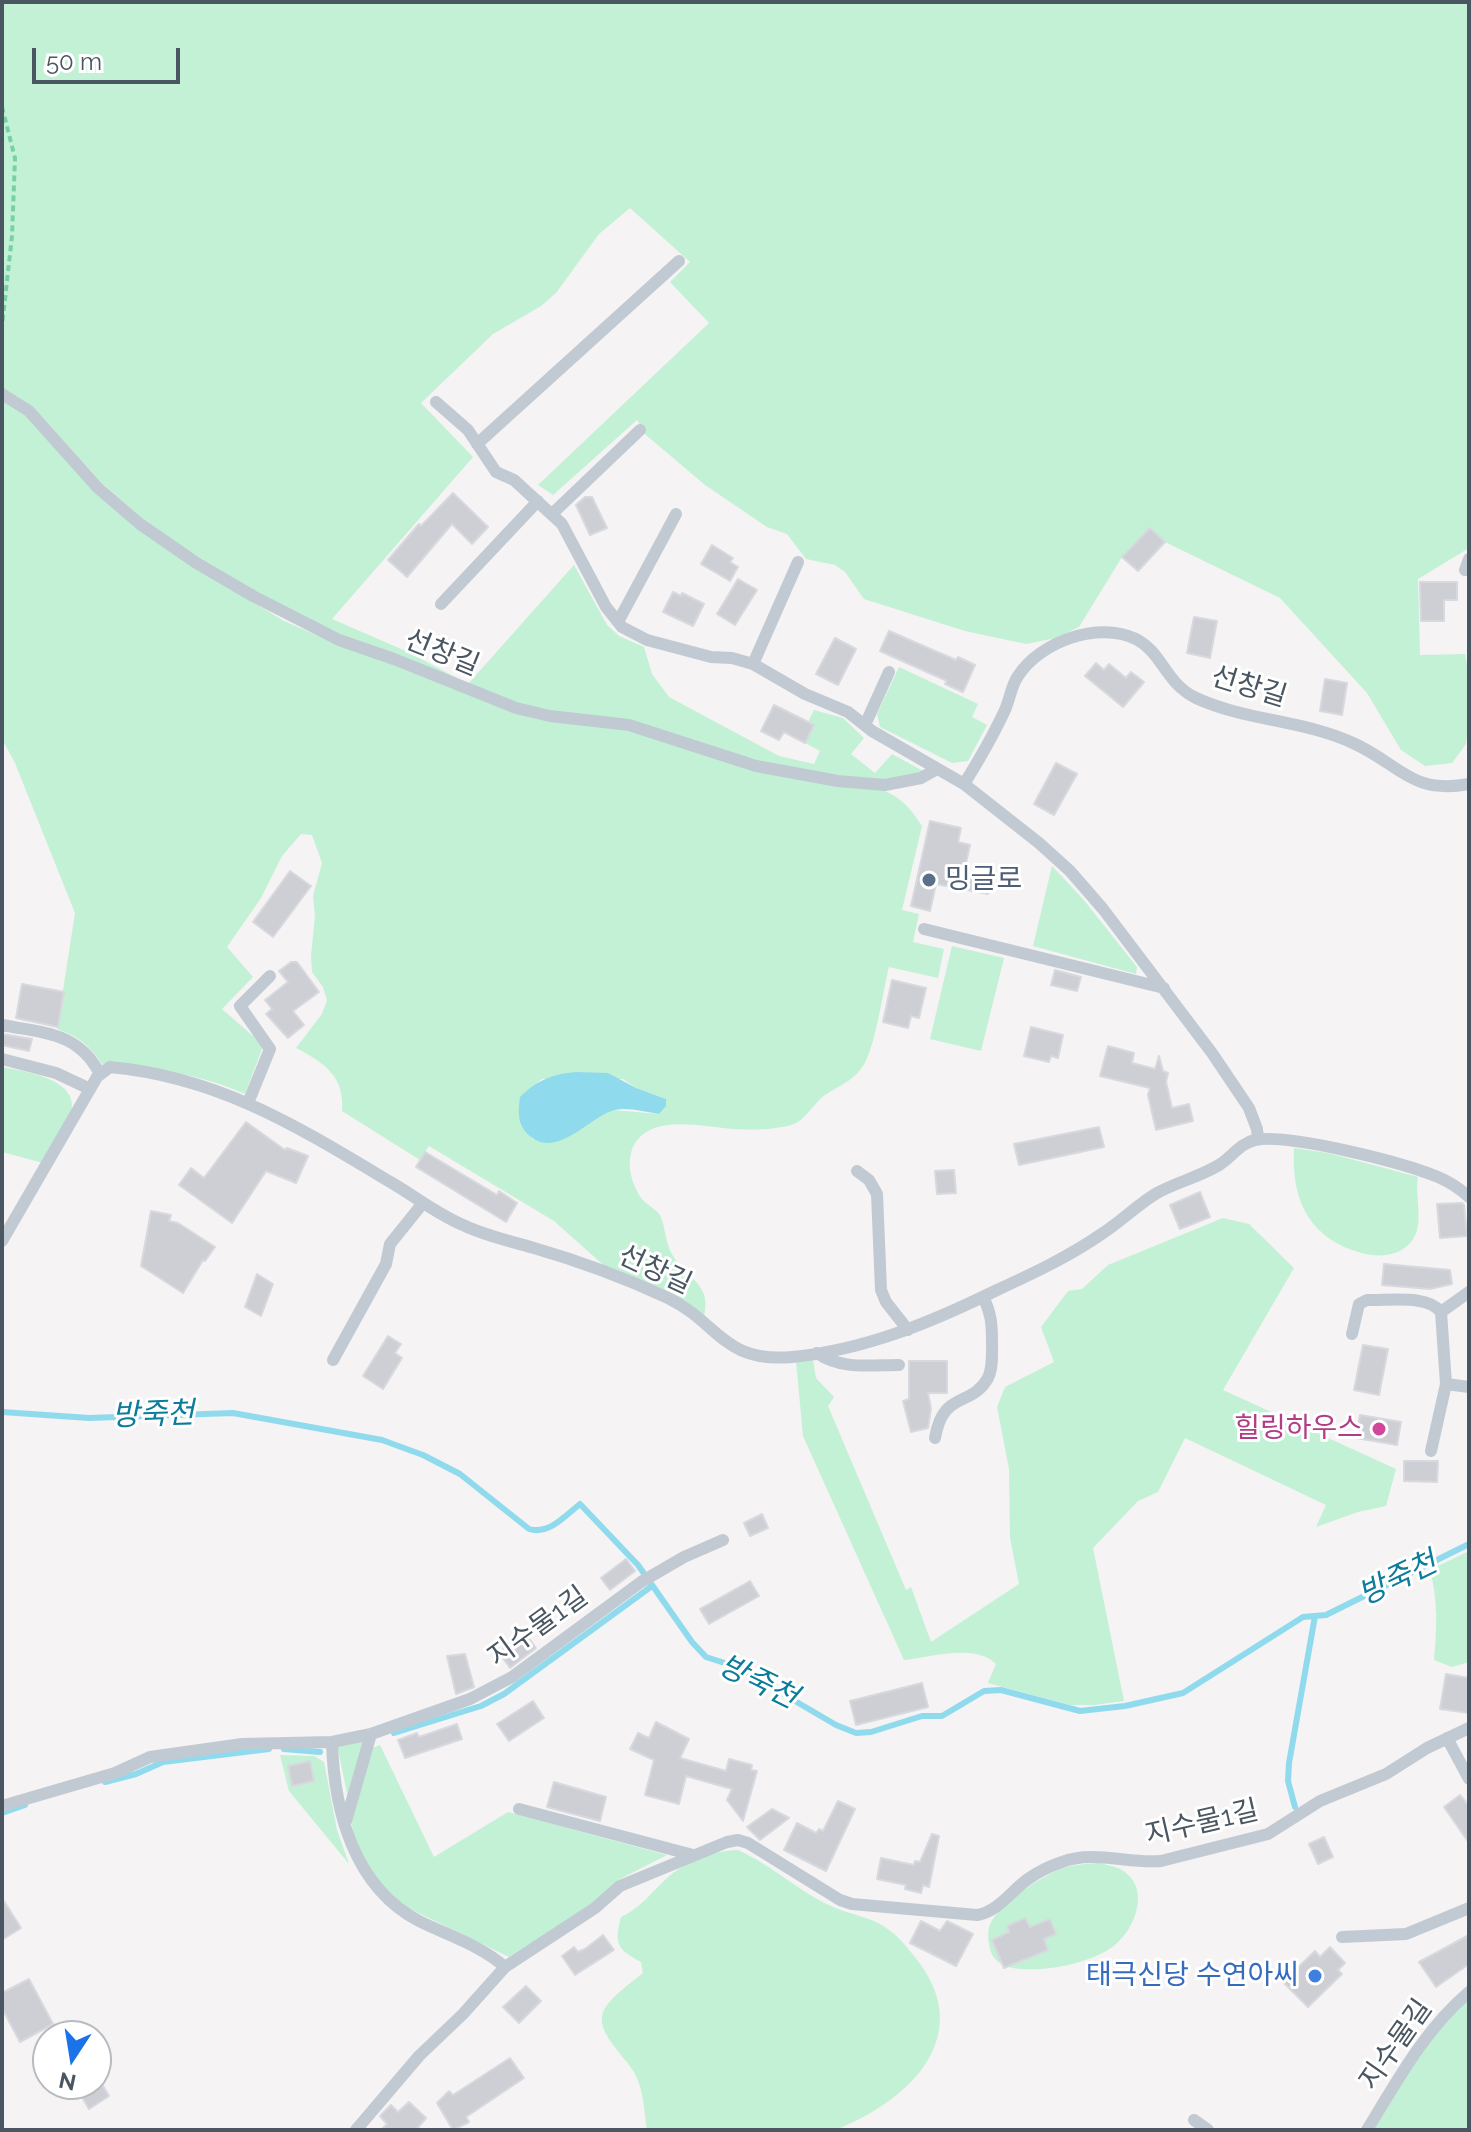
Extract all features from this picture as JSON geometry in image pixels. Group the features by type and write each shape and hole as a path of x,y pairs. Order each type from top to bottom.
{"lane":[{"path":"477,444 679,261"},
{"name":"선창길","path":"2,394 29,411 98,488 140,524 241,590 296,621 339,640 516,708 550,716 629,725 756,766 838,781 885,785 921,778 937,769"},
{"path":"436,402 468,430 496,472 514,480 562,524 606,607 622,627 647,640 711,657 732,658 753,664 805,694 848,712 964,784 1039,843 1070,871 1103,909 1164,988 1249,1108 1258,1139 1290,1141 1354,1153 1410,1168 1449,1182 1469,1197"},
{"path":"552,514 640,430"},
{"path":"441,604 538,501"},
{"path":"618,622 676,514"},
{"path":"753,664 798,562"},
{"name":"선창길","path":"964,784 989,744 1022,670 1040,655 1073,637 1105,631 1138,640 1150,648 1174,683 1203,701 1349,741 1403,775 1428,786 1469,784"},
{"path":"865,725 889,672"},
{"path":"924,929 1164,988"},
{"path":"248,1103 270,1049 240,1006 270,976"},
{"path":"2,1025 72,1041 88,1054 100,1074 2,1241"},
{"path":"2,1059 56,1073 90,1089"},
{"name":"선창길","path":"100,1074 110,1067 121,1068 220,1091 331,1147 461,1225 572,1260 672,1300 690,1311 736,1350 765,1357 817,1353 860,1345 908,1330 983,1297 1076,1251 1152,1196 1220,1165 1248,1142 1258,1139"},
{"path":"857,1171 869,1180 877,1194 881,1290 886,1302 908,1330"},
{"path":"333,1360 386,1264 390,1244 423,1203"},
{"path":"1441,1312 1469,1292"},
{"path":"935,1438 941,1414 948,1406 982,1386 989,1376 992,1322 983,1297"},
{"path":"1352,1334 1359,1304 1367,1300 1425,1302 1436,1305 1441,1312 1446,1384 1431,1451"},
{"name":"선창길","path":"817,1353 830,1362 851,1366 899,1365"},
{"path":"1446,1384 1469,1387"},
{"name":"지수물1길","path":"2,1806 115,1773 167,1753 242,1744 332,1742 371,1734 485,1693 512,1677 641,1582 723,1540"},
{"name":"지수물1길","path":"356,2130 419,2056 463,2014 505,1967 595,1908 620,1886 727,1842 738,1840 748,1843 840,1900 852,1904 977,1915 994,1908 1028,1879 1063,1861 1092,1857 1144,1863 1161,1861 1268,1834 1320,1801 1399,1767 1469,1728"},
{"path":"345,1824 371,1734"},
{"path":"1447,1738 1469,1779"},
{"path":"332,1742 335,1777 345,1824 354,1853 365,1874 388,1899 419,1920 482,1950 505,1967"},
{"path":"519,1809 693,1855"},
{"path":"1342,1937 1406,1934 1469,1908"},
{"name":"지수물길","path":"1367,2130 1405,2067 1428,2036 1469,1992"},
{"path":"1194,2120 1208,2130"}],"path":[{"path":"2,107 15,158 12,236 2,326"}],"green space":[{"path":"2,2 1469,2 1469,548 1418,579 1420,655 1465,654 1469,675 1466,744 1452,763 1425,766 1401,750 1367,693 1280,598 1165,542 1150,528 1122,557 1079,627 1056,638 1026,644 965,631 864,599 845,572 835,565 806,559 787,534 767,527 705,485 646,435 637,420 553,495 538,485 709,323 670,282 690,262 630,208 599,234 556,293 541,306 493,334 421,403 473,457 332,619 408,652 468,684 574,565 607,625 619,636 644,647 652,674 669,697 779,756 814,764 820,751 805,743 814,726 808,722 814,710 843,718 864,738 851,754 875,773 892,754 925,772 878,781 765,764 516,704 296,615 182,547 142,518 102,483 35,409 2,388"},
{"path":"2,399 28,417 193,566 284,621 478,698 629,730 760,771 883,790 901,800 922,826 902,910 919,914 913,942 944,949 938,978 889,967 875,1033 863,1066 850,1080 821,1098 794,1124 733,1129 675,1124 648,1131 638,1140 630,1159 634,1183 642,1199 660,1215 668,1246 675,1259 700,1287 706,1304 704,1316 609,1270 554,1221 429,1146 420,1160 342,1111 340,1089 331,1072 296,1048 322,1014 327,1000 323,987 312,972 313,896 322,863 312,835 301,834 282,856 261,898 227,947 253,977 222,1009 261,1043 262,1049 245,1094 211,1081 176,1073 103,1065 84,1043 57,1029 75,913 15,763 2,739","holes":["542,1079 623,1079 636,1088 666,1099 659,1114 613,1110 534,1140 523,1125 521,1097"]},
{"path":"899,667 978,704 972,717 987,725 968,761 952,763 880,727 877,714"},
{"path":"1052,866 1083,899 1137,967 1136,974 1033,946"},
{"path":"952,946 1004,958 981,1051 930,1039"},
{"path":"2,1067 46,1078 65,1089 70,1097 72,1107 68,1122 43,1163 2,1152"},
{"path":"1294,1148 1328,1153 1418,1177 1419,1220 1410,1243 1395,1253 1377,1255 1346,1248 1330,1239 1318,1229 1301,1202 1296,1185"},
{"path":"1223,1218 1249,1224 1294,1268 1223,1390 1396,1469 1386,1506 1316,1527 1326,1505 1185,1438 1158,1492 1138,1501 1093,1548 1124,1701 1070,1705 988,1683 996,1664 977,1654 953,1653 904,1660 803,1436 796,1361 813,1360 816,1378 834,1397 828,1406 906,1590 911,1587 931,1642 1019,1584 1010,1538 1009,1469 997,1407 1005,1387 1054,1362 1041,1327 1068,1291 1082,1289 1108,1265"},
{"path":"1469,1551 1469,1662 1452,1667 1434,1660 1436,1615 1430,1570"},
{"path":"364,1740 348,1798 337,1745"},
{"path":"380,1745 434,1857 508,1812 667,1855 620,1879 587,1908 509,1957 404,1906 372,1875 353,1833 351,1817 370,1749"},
{"path":"280,1755 314,1756 324,1762 337,1830 349,1864 289,1791"},
{"path":"738,1850 821,1901 883,1926 906,1946 932,1985 940,2012 937,2038 927,2061 910,2083 888,2102 835,2130 647,2130 638,2081 606,2034 602,2016 608,2003 643,1973 641,1962 619,1945 621,1917 689,1863 708,1855"},
{"path":"1100,1863 1129,1875 1138,1895 1138,1906 1130,1928 1115,1945 1095,1957 1057,1967 1016,1969 996,1960 988,1937 992,1920 999,1911 1029,1886 1058,1870"},
{"path":"1469,1998 1469,2130 1374,2130 1429,2041"}],"water":[{"path":"576,1072 608,1073 666,1099 666,1106 659,1114 631,1109 615,1110 552,1143 531,1137 520,1119 520,1097 546,1079"}],"building":[{"path":"453,493 488,527 472,544 452,524 407,577 388,560 419,524 421,526"},
{"path":"585,497 592,497 607,528 590,535 576,505"},
{"path":"1150,528 1165,542 1138,571 1122,557"},
{"path":"712,545 733,558 730,562 738,567 730,581 701,564"},
{"path":"738,579 757,590 735,625 717,614"},
{"path":"1420,582 1457,582 1457,600 1444,600 1444,621 1421,621"},
{"path":"673,592 704,604 693,626 663,612"},
{"path":"1194,617 1217,621 1210,658 1187,653"},
{"path":"889,631 975,665 963,692 945,684 947,681 880,651"},
{"path":"835,638 856,649 838,685 816,674"},
{"path":"1096,663 1104,670 1109,664 1126,678 1131,672 1144,682 1123,707 1085,676"},
{"path":"1325,679 1347,683 1342,715 1320,711"},
{"path":"774,705 814,725 805,743 784,732 779,740 761,731"},
{"path":"1056,763 1077,774 1054,815 1034,804"},
{"path":"930,821 961,828 958,842 970,845 964,872 992,878 988,894 936,884 930,911 911,906"},
{"path":"290,871 311,886 273,937 253,922"},
{"path":"291,962 297,962 319,992 293,1011 304,1025 288,1038 266,1014 272,1009 265,1000 288,982 279,971"},
{"path":"1055,970 1081,977 1077,991 1051,985"},
{"path":"892,980 926,988 919,1018 911,1016 908,1028 883,1022"},
{"path":"22,984 64,992 58,1027 16,1018"},
{"path":"1031,1027 1063,1035 1058,1058 1051,1056 1049,1062 1024,1056"},
{"path":"2,1034 32,1039 29,1051 2,1045"},
{"path":"1108,1046 1134,1053 1132,1063 1155,1069 1159,1056 1163,1071 1168,1073 1166,1082 1172,1108 1189,1104 1193,1121 1156,1130 1148,1095 1150,1088 1100,1076"},
{"path":"246,1122 285,1150 287,1148 308,1156 296,1183 266,1171 232,1223 179,1185 191,1168 204,1178"},
{"path":"1099,1127 1104,1147 1019,1165 1014,1144"},
{"path":"425,1152 497,1195 499,1191 517,1203 506,1222 416,1167"},
{"path":"954,1170 956,1193 937,1194 935,1171"},
{"path":"1200,1192 1210,1217 1180,1229 1170,1205"},
{"path":"1462,1203 1467,1236 1440,1238 1437,1204"},
{"path":"151,1211 171,1215 169,1221 178,1223 215,1247 203,1260 183,1293 141,1266"},
{"path":"1384,1264 1450,1270 1452,1284 1430,1289 1382,1285"},
{"path":"257,1274 273,1284 261,1316 245,1307"},
{"path":"388,1336 401,1344 395,1353 402,1358 383,1389 363,1376"},
{"path":"1363,1345 1388,1349 1379,1395 1354,1390"},
{"path":"909,1361 947,1361 947,1393 928,1393 931,1409 928,1428 911,1432 903,1401 909,1399"},
{"path":"1360,1415 1401,1422 1397,1445 1356,1438"},
{"path":"1404,1461 1438,1461 1437,1482 1404,1481"},
{"path":"762,1514 768,1528 750,1536 744,1523"},
{"path":"626,1559 635,1571 610,1590 601,1578"},
{"path":"750,1581 759,1596 709,1624 700,1609"},
{"path":"520,1636 523,1640 528,1637 536,1648 510,1668 500,1654 505,1651 503,1648"},
{"path":"465,1654 474,1687 456,1694 447,1656"},
{"path":"1446,1674 1469,1678 1469,1713 1440,1709"},
{"path":"922,1683 928,1707 856,1725 850,1701"},
{"path":"533,1701 544,1718 509,1741 497,1724"},
{"path":"656,1722 689,1739 680,1758 726,1771 729,1759 752,1765 751,1770 757,1771 743,1821 727,1800 732,1789 686,1776 679,1804 645,1795 654,1760 630,1749 638,1733 649,1738"},
{"path":"457,1724 462,1739 405,1758 398,1740 417,1733 419,1737"},
{"path":"310,1761 314,1781 292,1786 288,1766"},
{"path":"554,1782 606,1797 600,1821 547,1807"},
{"path":"1460,1795 1469,1806 1469,1843 1444,1807"},
{"path":"838,1801 855,1809 826,1871 784,1850 797,1823 816,1833 819,1829 823,1831"},
{"path":"772,1809 789,1818 760,1840 747,1827"},
{"path":"932,1834 939,1836 929,1887 923,1885 921,1893 905,1889 906,1885 877,1879 881,1858 914,1865 915,1861 920,1862"},
{"path":"1324,1837 1333,1857 1318,1864 1309,1844"},
{"path":"2,1898 21,1928 2,1940"},
{"path":"1025,1918 1030,1927 1050,1919 1056,1934 1044,1939 1048,1950 1004,1968 992,1940 1009,1932 1007,1926"},
{"path":"921,1921 940,1931 947,1921 973,1934 956,1966 910,1943"},
{"path":"603,1935 614,1950 575,1975 562,1956 574,1947 578,1952 585,1949"},
{"path":"1469,1935 1469,1964 1436,1987 1419,1962"},
{"path":"1330,1947 1345,1963 1338,1970 1342,1974 1308,2007 1283,1982 1315,1951 1320,1957"},
{"path":"29,1979 51,2020 32,2020 32,2035 20,2042 2,2008 2,1993"},
{"path":"526,1986 541,2001 519,2023 503,2007"},
{"path":"510,2058 524,2078 466,2117 469,2122 453,2130 437,2103 449,2091 453,2095"},
{"path":"84,2100 103,2100 89,2109"},
{"path":"409,2102 426,2118 416,2130 381,2130 387,2124 380,2116 391,2105 398,2112"}],"waterway":[{"name":"방죽천","path":"2,1412 89,1418 233,1413 382,1440 423,1455 460,1474 529,1529 550,1527 580,1504 638,1565 706,1657 737,1667 836,1725 856,1733 871,1732 922,1716 942,1716 984,1691 1001,1690 1080,1711 1125,1706 1183,1693 1303,1617 1326,1615 1469,1544"},
{"path":"394,1733 481,1706 504,1694 652,1586"},
{"path":"1295,1807 1288,1781 1289,1763 1315,1616"},
{"path":"105,1782 136,1774 163,1762 269,1749"},
{"path":"284,1749 320,1752"},
{"path":"2,1813 25,1805"}],"place":[{"name":"밍글로","path":"929,880"},
{"name":"힐링하우스","path":"1379,1429"},
{"name":"태극신당 수연아씨","path":"1315,1976"}]}
